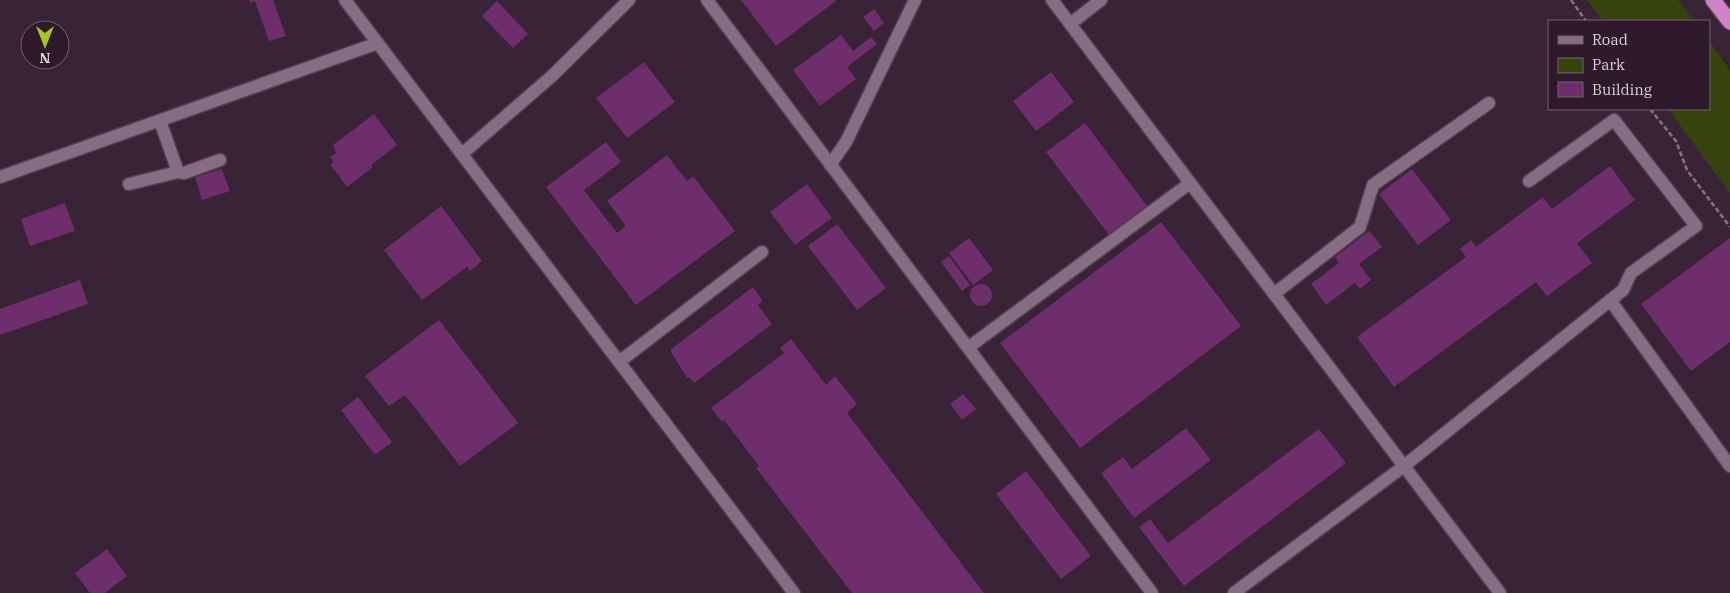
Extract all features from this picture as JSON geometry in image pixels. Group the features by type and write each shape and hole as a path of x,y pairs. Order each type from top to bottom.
{"highway":[{"path":"1713,0 1730,22"}],"lane":[{"path":"345,0 794,593"},
{"path":"462,154 552,76 629,0"},
{"path":"707,0 1152,593"},
{"path":"830,165 846,142 915,0"},
{"path":"1052,0 1500,593"},
{"path":"1070,24 1102,0"},
{"path":"0,177 378,43"},
{"path":"1274,294 1360,227 1373,185 1489,103"},
{"path":"1234,593 1404,466 1623,290 1631,273 1696,226 1614,120 1529,181"},
{"path":"160,121 178,172"},
{"path":"129,184 178,172 184,173 220,160"},
{"path":"968,347 1190,183"},
{"path":"619,362 762,252"},
{"path":"1610,300 1730,466"}],"path":[{"path":"1571,0 1585,20"},
{"path":"1651,110 1676,141 1687,170 1730,227"}],"green space":[{"path":"1587,0 1678,0 1693,20 1602,20"},
{"path":"1710,42 1730,70 1730,193 1669,110 1710,110"}],"building":[{"path":"249,0 273,0 286,36 269,41 255,1 250,3"},
{"path":"741,0 837,0 776,46"},
{"path":"497,1 528,34 513,48 482,16"},
{"path":"874,9 884,23 874,31 863,17"},
{"path":"841,35 853,51 871,37 877,44 847,67 856,79 820,106 793,70"},
{"path":"644,62 675,102 627,138 596,98"},
{"path":"1051,72 1074,102 1036,131 1013,101"},
{"path":"374,114 397,145 347,187 330,164 334,162 330,157 336,153 333,145"},
{"path":"1085,123 1147,206 1109,235 1046,152"},
{"path":"606,142 621,162 584,190 617,233 626,226 607,201 667,155 687,181 693,176 735,231 636,305 546,187"},
{"path":"1610,166 1635,200 1577,243 1592,263 1547,296 1536,282 1394,387 1357,337 1466,257 1460,249 1471,240 1476,247 1543,197 1552,209"},
{"path":"222,169 230,191 202,200 195,177"},
{"path":"1412,169 1451,220 1418,245 1379,194"},
{"path":"807,184 832,218 795,245 770,212"},
{"path":"65,203 75,231 30,246 21,219"},
{"path":"441,206 482,261 470,271 467,267 422,300 384,250"},
{"path":"1161,222 1241,326 1080,448 1000,343"},
{"path":"837,224 886,288 857,310 808,246"},
{"path":"1369,231 1382,247 1359,264 1371,280 1360,289 1355,283 1326,305 1311,284 1339,263 1335,257"},
{"path":"969,238 993,270 973,285 949,253"},
{"path":"1730,238 1730,342 1691,371 1641,304"},
{"path":"949,256 970,285 962,291 941,262"},
{"path":"80,280 88,304 0,335 0,309"},
{"path":"981,284 989,287 992,295 989,303 981,306 973,303 970,295 973,287"},
{"path":"753,287 763,301 758,305 772,324 694,383 689,377 687,378 670,350"},
{"path":"439,320 518,423 460,466 405,395 389,406 365,376"},
{"path":"791,339 826,385 835,376 857,404 847,413 984,593 852,593 756,468 759,466 724,420 722,422 711,408 784,353 780,348"},
{"path":"963,394 976,409 962,420 950,404"},
{"path":"358,397 392,442 375,455 341,410"},
{"path":"1186,428 1211,460 1134,518 1101,473 1123,457 1132,469"},
{"path":"1319,429 1346,463 1184,586 1139,527 1150,519 1168,543"},
{"path":"1026,471 1091,556 1061,579 996,494"},
{"path":"107,549 127,576 105,593 90,593 75,573"}]}
